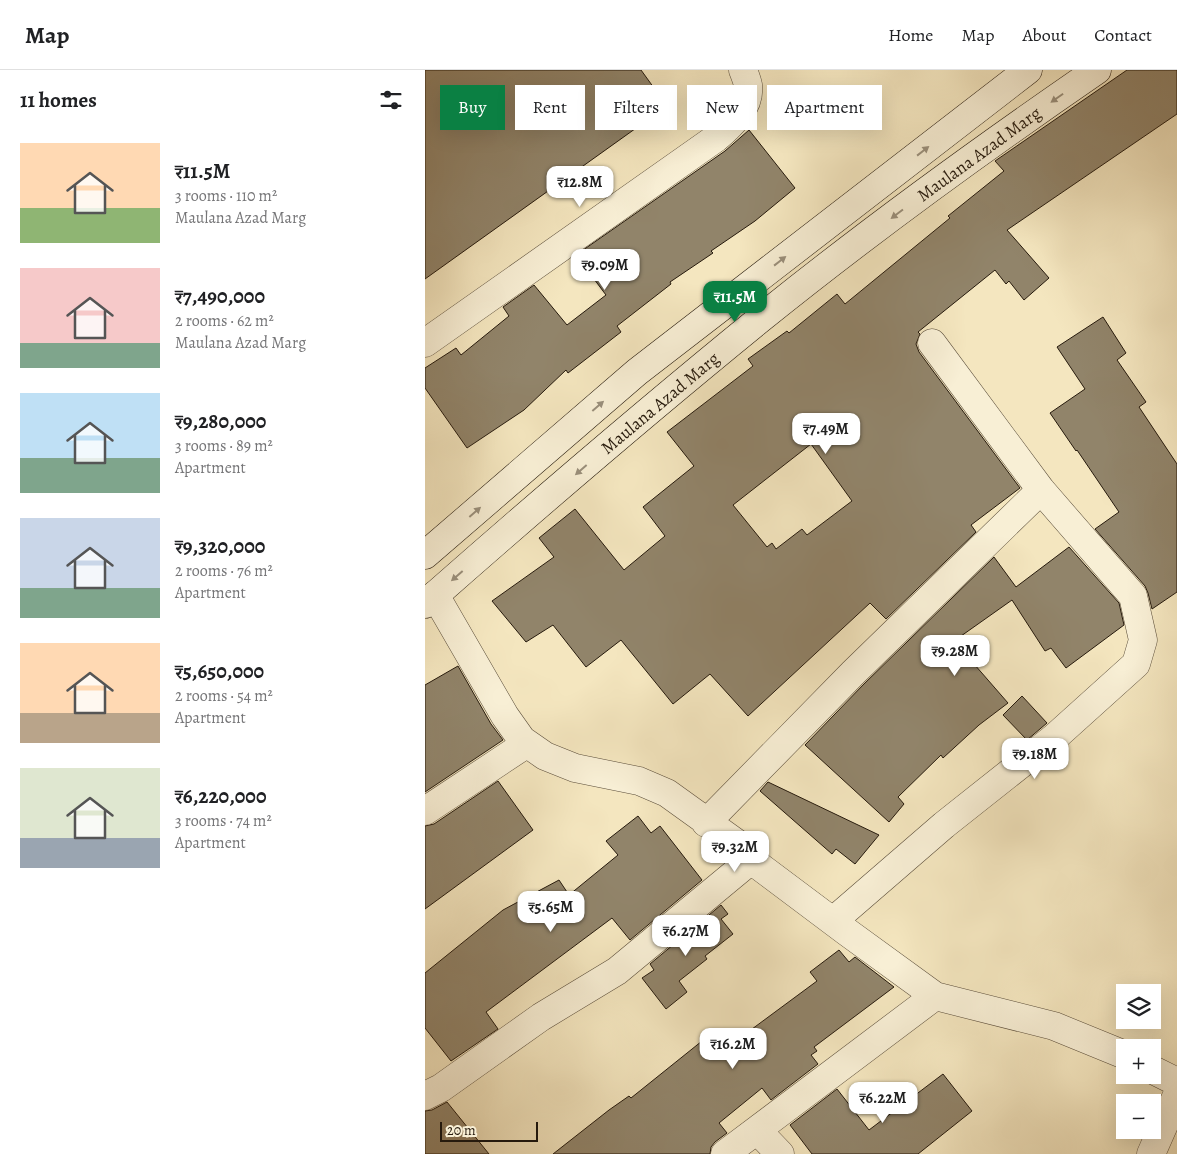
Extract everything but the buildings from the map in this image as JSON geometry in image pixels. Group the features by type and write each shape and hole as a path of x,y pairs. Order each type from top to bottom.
{"street":[{"path":"425,343 716,138 733,124 745,104 749,86 743,70"},
{"name":"Maulana Azad Marg","path":"425,555 637,372 1028,70"},
{"name":"Maulana Azad Marg","path":"430,599 761,318 979,151 1097,70"},
{"path":"833,921 943,825 1055,737 1136,664 1143,640 1133,596 1041,490 933,343"},
{"path":"706,822 853,673 1041,490"},
{"path":"430,599 505,716 526,744 545,756 575,768 639,781 667,793 742,847 751,860 935,996 1054,1026 1116,1052"},
{"path":"425,812 526,744"},
{"path":"425,1096 441,1088 541,1017 617,971 751,860"},
{"path":"725,1154 935,996"},
{"path":"1161,1074 1177,1082"},
{"path":"1151,1154 1177,1095"},
{"path":"757,1130 780,1154"}]}
